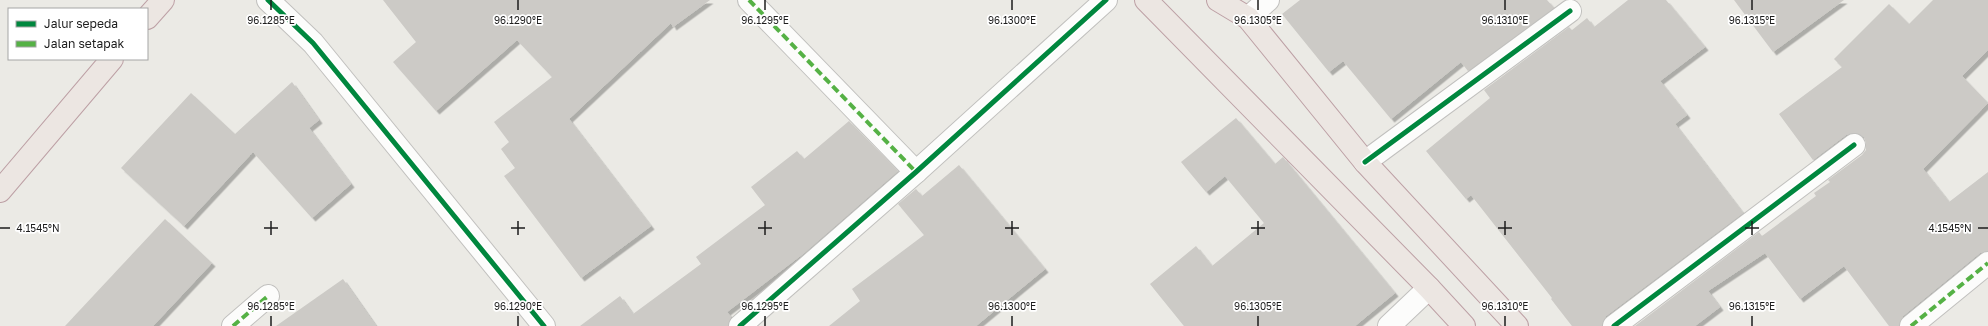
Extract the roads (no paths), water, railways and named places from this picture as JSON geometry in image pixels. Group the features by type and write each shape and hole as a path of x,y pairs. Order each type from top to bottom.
{"highway":[{"path":"148,17 163,0"},
{"path":"1146,0 1429,288 1464,326"},
{"path":"1218,0 1248,18 1365,162 1517,326"},
{"path":"0,191 111,60"}],"street":[{"path":"268,0 313,43 544,326"},
{"path":"749,0 916,172"},
{"path":"740,326 916,172 1106,0"},
{"path":"1248,18 1268,0"},
{"path":"1365,162 1570,11"},
{"path":"1614,326 1854,145"},
{"path":"1911,326 1988,264"},
{"path":"1390,326 1429,288"},
{"path":"233,326 268,296"}]}
